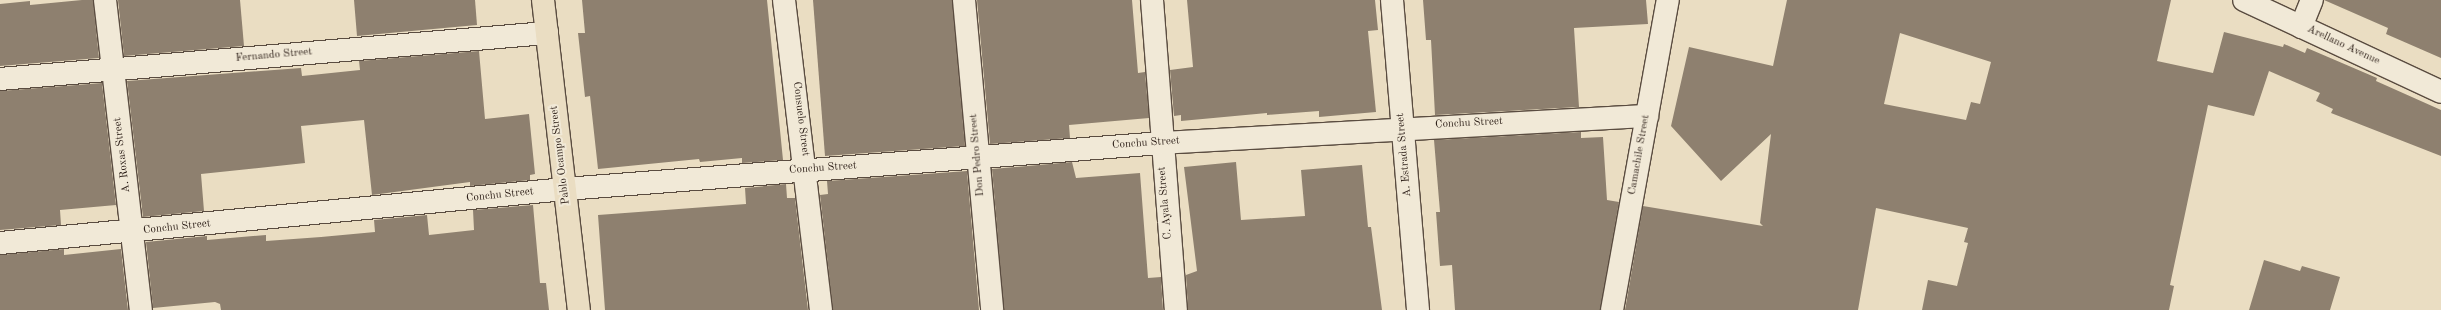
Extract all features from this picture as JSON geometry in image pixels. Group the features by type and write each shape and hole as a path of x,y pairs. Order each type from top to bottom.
{"main road":[{"name":"Pablo Ocampo Street","path":"543,0 579,310"}],"street":[{"name":"A. Roxas Street","path":"105,0 141,310"},
{"name":"Consuelo Street","path":"784,0 806,171 821,310"},
{"name":"Don Pedro Street","path":"964,0 992,310"},
{"name":"C. Ayala Street","path":"1152,0 1161,143 1176,310"},
{"name":"A. Estrada Street","path":"1392,0 1418,310"},
{"name":"Camachile Street","path":"1612,310 1668,0"},
{"name":"Arellano Avenue","path":"2244,0 2441,92"},
{"path":"2301,26 2312,0"},
{"name":"Fernando Street","path":"0,79 547,33"},
{"name":"Conchu Street","path":"0,243 132,233 565,189 978,157 1403,127 1647,116"}],"building":[{"path":"93,0 99,58 0,66 0,4 30,1 30,5"},
{"path":"118,0 240,0 244,46 124,56"},
{"path":"354,0 475,0 477,25 357,36"},
{"path":"582,0 767,0 783,160 742,163 742,158 700,162 699,159 598,169 590,96 585,97 578,33 585,33"},
{"path":"813,0 952,0 965,146 825,156"},
{"path":"977,0 1132,0 1138,73 1145,72 1149,118 1069,125 1070,138 990,144"},
{"path":"1187,0 1375,0 1378,30 1368,31 1376,112 1319,117 1319,111 1267,115 1267,113 1181,121 1181,115 1174,116 1170,70 1193,67"},
{"path":"1423,0 1646,0 1648,24 1574,28 1579,107 1435,115 1431,40 1426,40"},
{"path":"1787,0 2171,0 2157,61 2213,73 2224,32 2283,47 2284,44 2305,53 2307,48 2377,78 2376,81 2441,110 2441,156 2331,113 2333,109 2316,101 2320,93 2269,71 2254,116 2208,105 2170,285 2174,286 2169,310 1922,310 1928,280 1957,286 1968,243 1964,242 1968,228 1876,208 1858,310 1625,310 1643,206 1763,226 1760,223 1771,134 1721,181 1671,126 1689,47 1773,66","holes":["1900,33 1991,62 1980,104 1971,102 1966,120 1884,104"]},
{"path":"2324,0 2441,0 2441,58 2386,34 2388,28"},
{"path":"479,51 485,119 529,114 535,174 530,175 530,180 470,186 470,182 372,195 364,120 301,126 305,163 201,174 204,211 143,217 127,81 301,68 302,76 360,70 359,61"},
{"path":"102,83 116,205 60,210 61,225 0,230 0,91"},
{"path":"1581,132 1581,138 1603,137 1607,200 1619,202 1600,310 1455,310 1452,265 1440,266 1436,212 1440,212 1434,140"},
{"path":"1072,162 1076,178 1140,173 1148,278 1161,277 1163,310 1004,310 992,169"},
{"path":"1236,162 1241,220 1305,216 1301,170 1362,165 1368,227 1371,227 1382,310 1188,310 1186,275 1197,271 1184,167"},
{"path":"967,171 979,310 833,310 820,195 828,194 827,181"},
{"path":"786,184 787,198 795,198 808,310 605,310 598,215 746,204 745,188"},
{"path":"533,205 540,283 546,283 549,310 221,310 220,304 215,302 153,308 146,242 207,236 207,240 266,235 266,241 375,232 374,220 427,215 429,235 474,230 473,210"},
{"path":"64,249 64,255 121,249 128,310 0,310 0,255"},
{"path":"2264,260 2300,271 2302,266 2340,277 2330,310 2249,310"}]}
